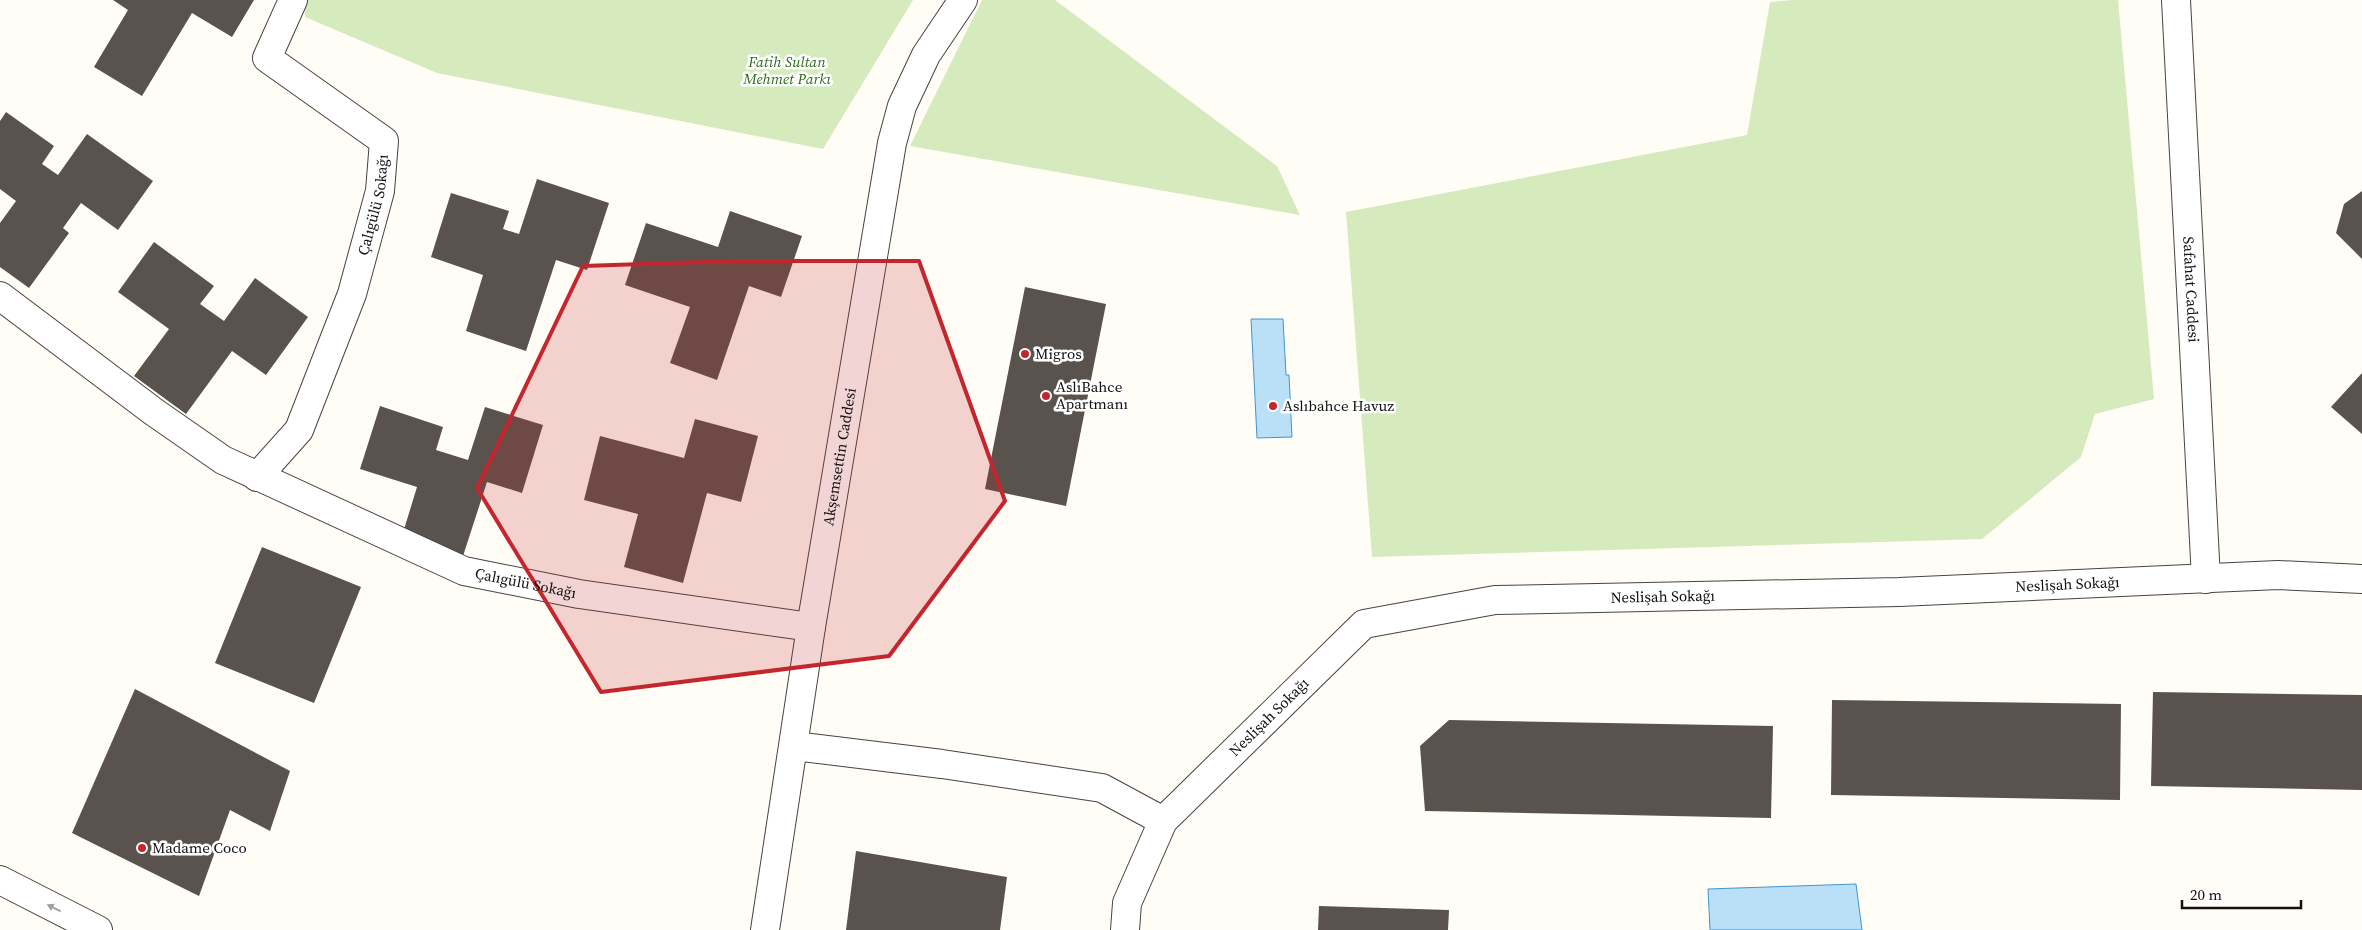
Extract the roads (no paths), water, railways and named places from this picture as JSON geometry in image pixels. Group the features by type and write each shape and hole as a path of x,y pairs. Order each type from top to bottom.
{"street":[{"name":"Çalıgülü Sokağı","path":"258,477 299,430 352,294 380,191 384,141 267,58 293,0"},
{"name":"Akşemsettin Caddesi","path":"764,930 811,627 892,143 902,106 926,55 963,0"},
{"name":"Safahat Caddesi","path":"2176,0 2206,579"},
{"name":"Çalıgülü Sokağı","path":"0,296 154,412 224,460 464,571 579,594 811,627"},
{"name":"Neslişah Sokağı","path":"1125,930 1127,903 1163,821 1364,624 1495,600 1899,592 2278,576 2362,579"},
{"path":"794,746 942,764 1102,788 1163,821"},
{"path":"0,880 98,930"}],"water":[{"name":"Aslıbahce Havuz","path":"1251,319 1283,319 1286,375 1289,375 1292,437 1257,438"},
{"path":"1856,884 1862,930 1710,930 1708,889"}],"place":[{"name":"Migros","path":"1025,354"},
{"name":"AslıBahce Apartmanı","path":"1046,396"},
{"name":"Aslıbahce Havuz","path":"1273,406"},
{"name":"Madame Coco","path":"142,848"}],"park label":[{"name":"Fatih Sultan Mehmet Parkı","path":"787,70"}]}
